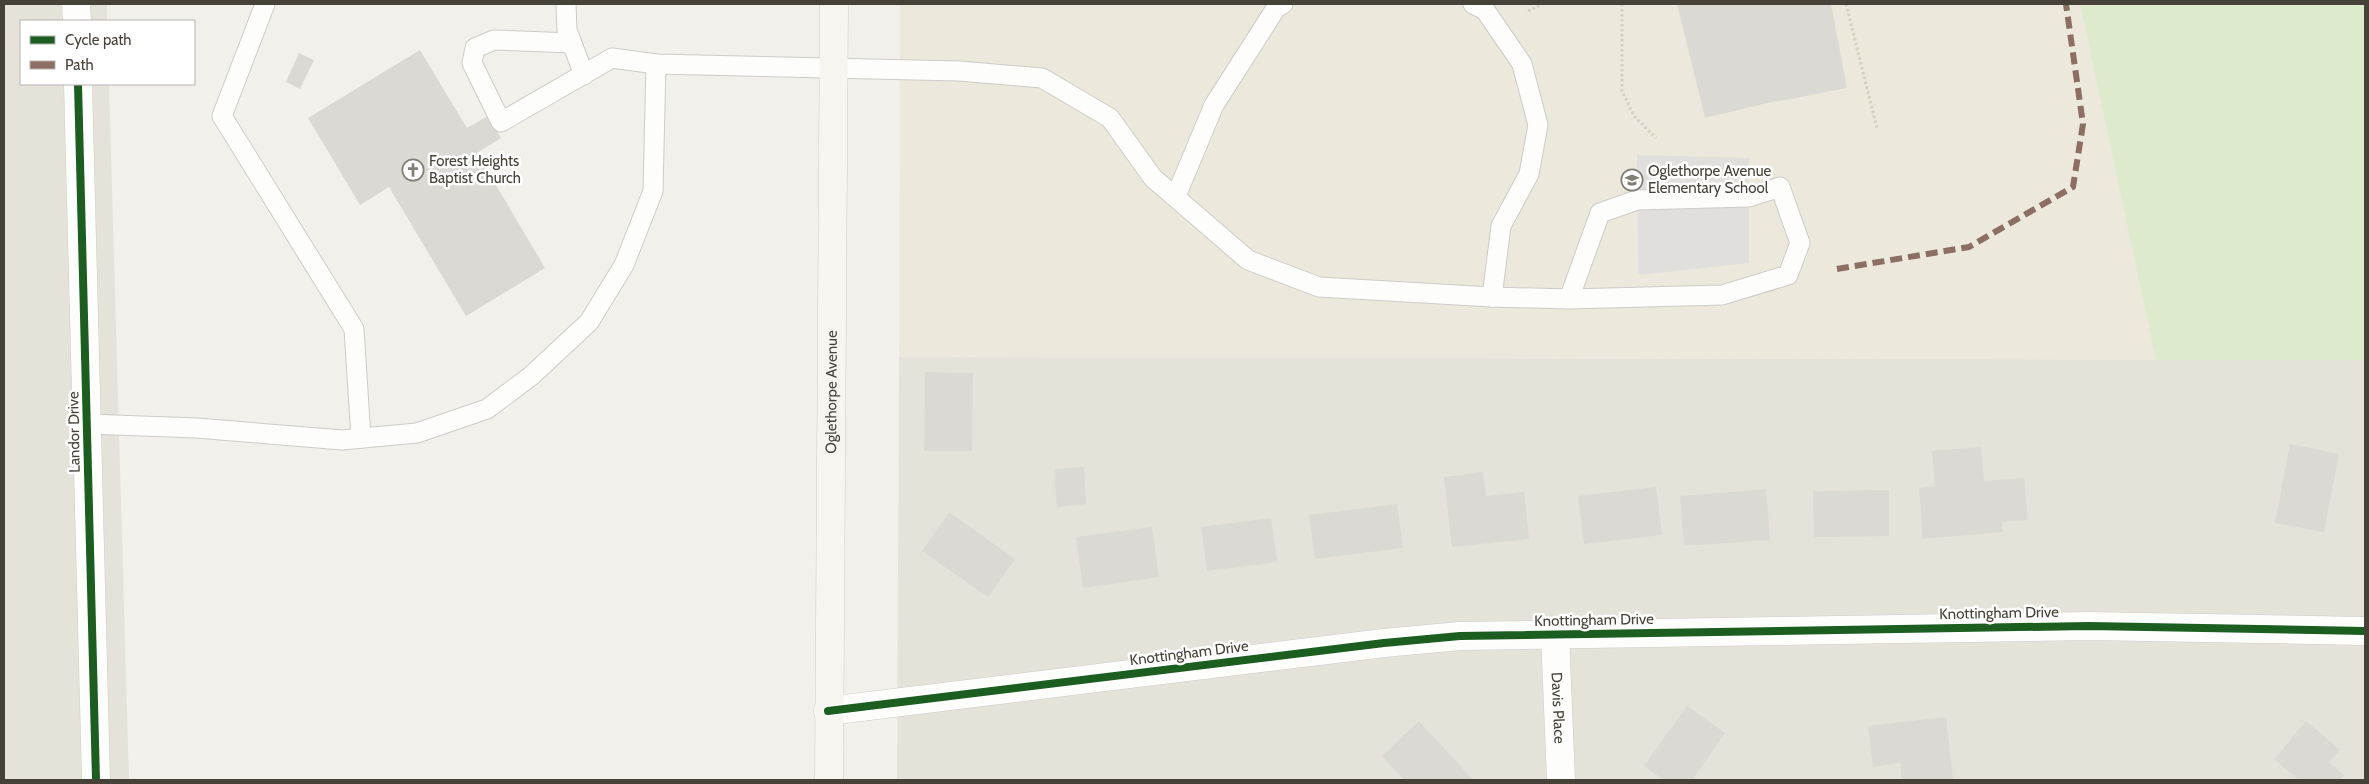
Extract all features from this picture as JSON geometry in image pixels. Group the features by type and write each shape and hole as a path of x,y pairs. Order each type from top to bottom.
{"main road":[{"name":"Oglethorpe Avenue","path":"829,780 834,4"}],"street":[{"path":"76,4 76,20"},
{"name":"Landor Drive","path":"78,85 96,780"},
{"name":"Knottingham Drive","path":"828,711 1384,643 1460,636 2089,626 2365,631"},
{"name":"Davis Place","path":"1555,634 1561,780"}],"lane":[{"path":"265,4 222,116 354,329 362,438"},
{"path":"566,4 568,30 584,75"},
{"path":"1176,196 1214,106 1276,8 1282,4"},
{"path":"1474,4 1484,10 1522,64 1538,125 1530,174 1501,226 1492,298"},
{"path":"572,43 494,40 474,48 472,63 501,122 612,58 656,64 959,71 1042,78 1110,118 1153,178 1248,260 1319,287 1492,298 1569,299 1722,295 1788,275 1800,243 1780,187 1749,197 1637,200 1600,213 1569,299"},
{"path":"87,424 197,428 342,440 417,433 487,408 531,376 589,322 624,265 654,191 656,64"}],"path":[{"path":"1528,11 1543,4"},
{"path":"1622,4 1622,91 1634,116 1656,138"},
{"path":"1846,4 1877,128"}],"shaded area":[{"path":"4,4 107,4 107,20 20,20 20,85 109,85 129,780 4,780"},
{"name":"Oglethorpe Avenue Elementary School","path":"900,4 2365,4 2365,360 899,357"},
{"path":"1637,155 1749,158 1749,263 1638,275"},
{"path":"899,357 2365,360 2365,780 897,780"}],"green space":[{"path":"2080,4 2365,4 2365,360 2156,360"}],"building":[{"path":"1677,4 1831,4 1847,88 1763,104 1705,118"},
{"name":"Forest Heights Baptist Church","path":"420,50 467,128 488,116 501,138 477,153 545,268 466,316 389,187 360,205 308,118"},
{"path":"299,53 314,60 300,89 286,82"},
{"path":"925,372 973,373 972,451 924,451"},
{"path":"2290,444 2339,454 2324,532 2275,523"},
{"path":"1981,447 1984,481 2024,478 2028,520 2002,522 2003,532 1923,539 1919,488 1935,486 1932,451"},
{"path":"1084,467 1086,504 1057,507 1054,469"},
{"path":"1483,472 1486,496 1524,492 1529,539 1452,547 1444,477"},
{"path":"1656,487 1662,535 1584,544 1578,496"},
{"path":"1766,489 1770,540 1684,546 1680,496"},
{"path":"1889,490 1889,536 1814,537 1813,491"},
{"path":"1397,504 1403,548 1315,559 1309,515"},
{"path":"949,512 1015,559 988,597 922,551"},
{"path":"1271,518 1277,562 1207,571 1201,527"},
{"path":"1152,527 1159,577 1083,588 1076,537"},
{"path":"1687,706 1725,733 1692,780 1664,780 1644,766"},
{"path":"1946,717 1953,780 1902,780 1900,763 1873,767 1868,726"},
{"path":"1419,721 1473,780 1405,780 1382,756"},
{"path":"2306,721 2340,750 2329,762 2344,775 2339,780 2299,780 2274,759"}],"marked path":[{"path":"1837,269 1969,247 2073,187 2083,124 2066,4"}],"cycle path":[{"path":"78,85 96,780"},
{"path":"828,711 1384,643 1460,636 2089,626 2365,631"}],"place":[{"name":"Forest Heights Baptist Church","path":"413,170"},
{"name":"Oglethorpe Avenue Elementary School","path":"1632,180"}]}
